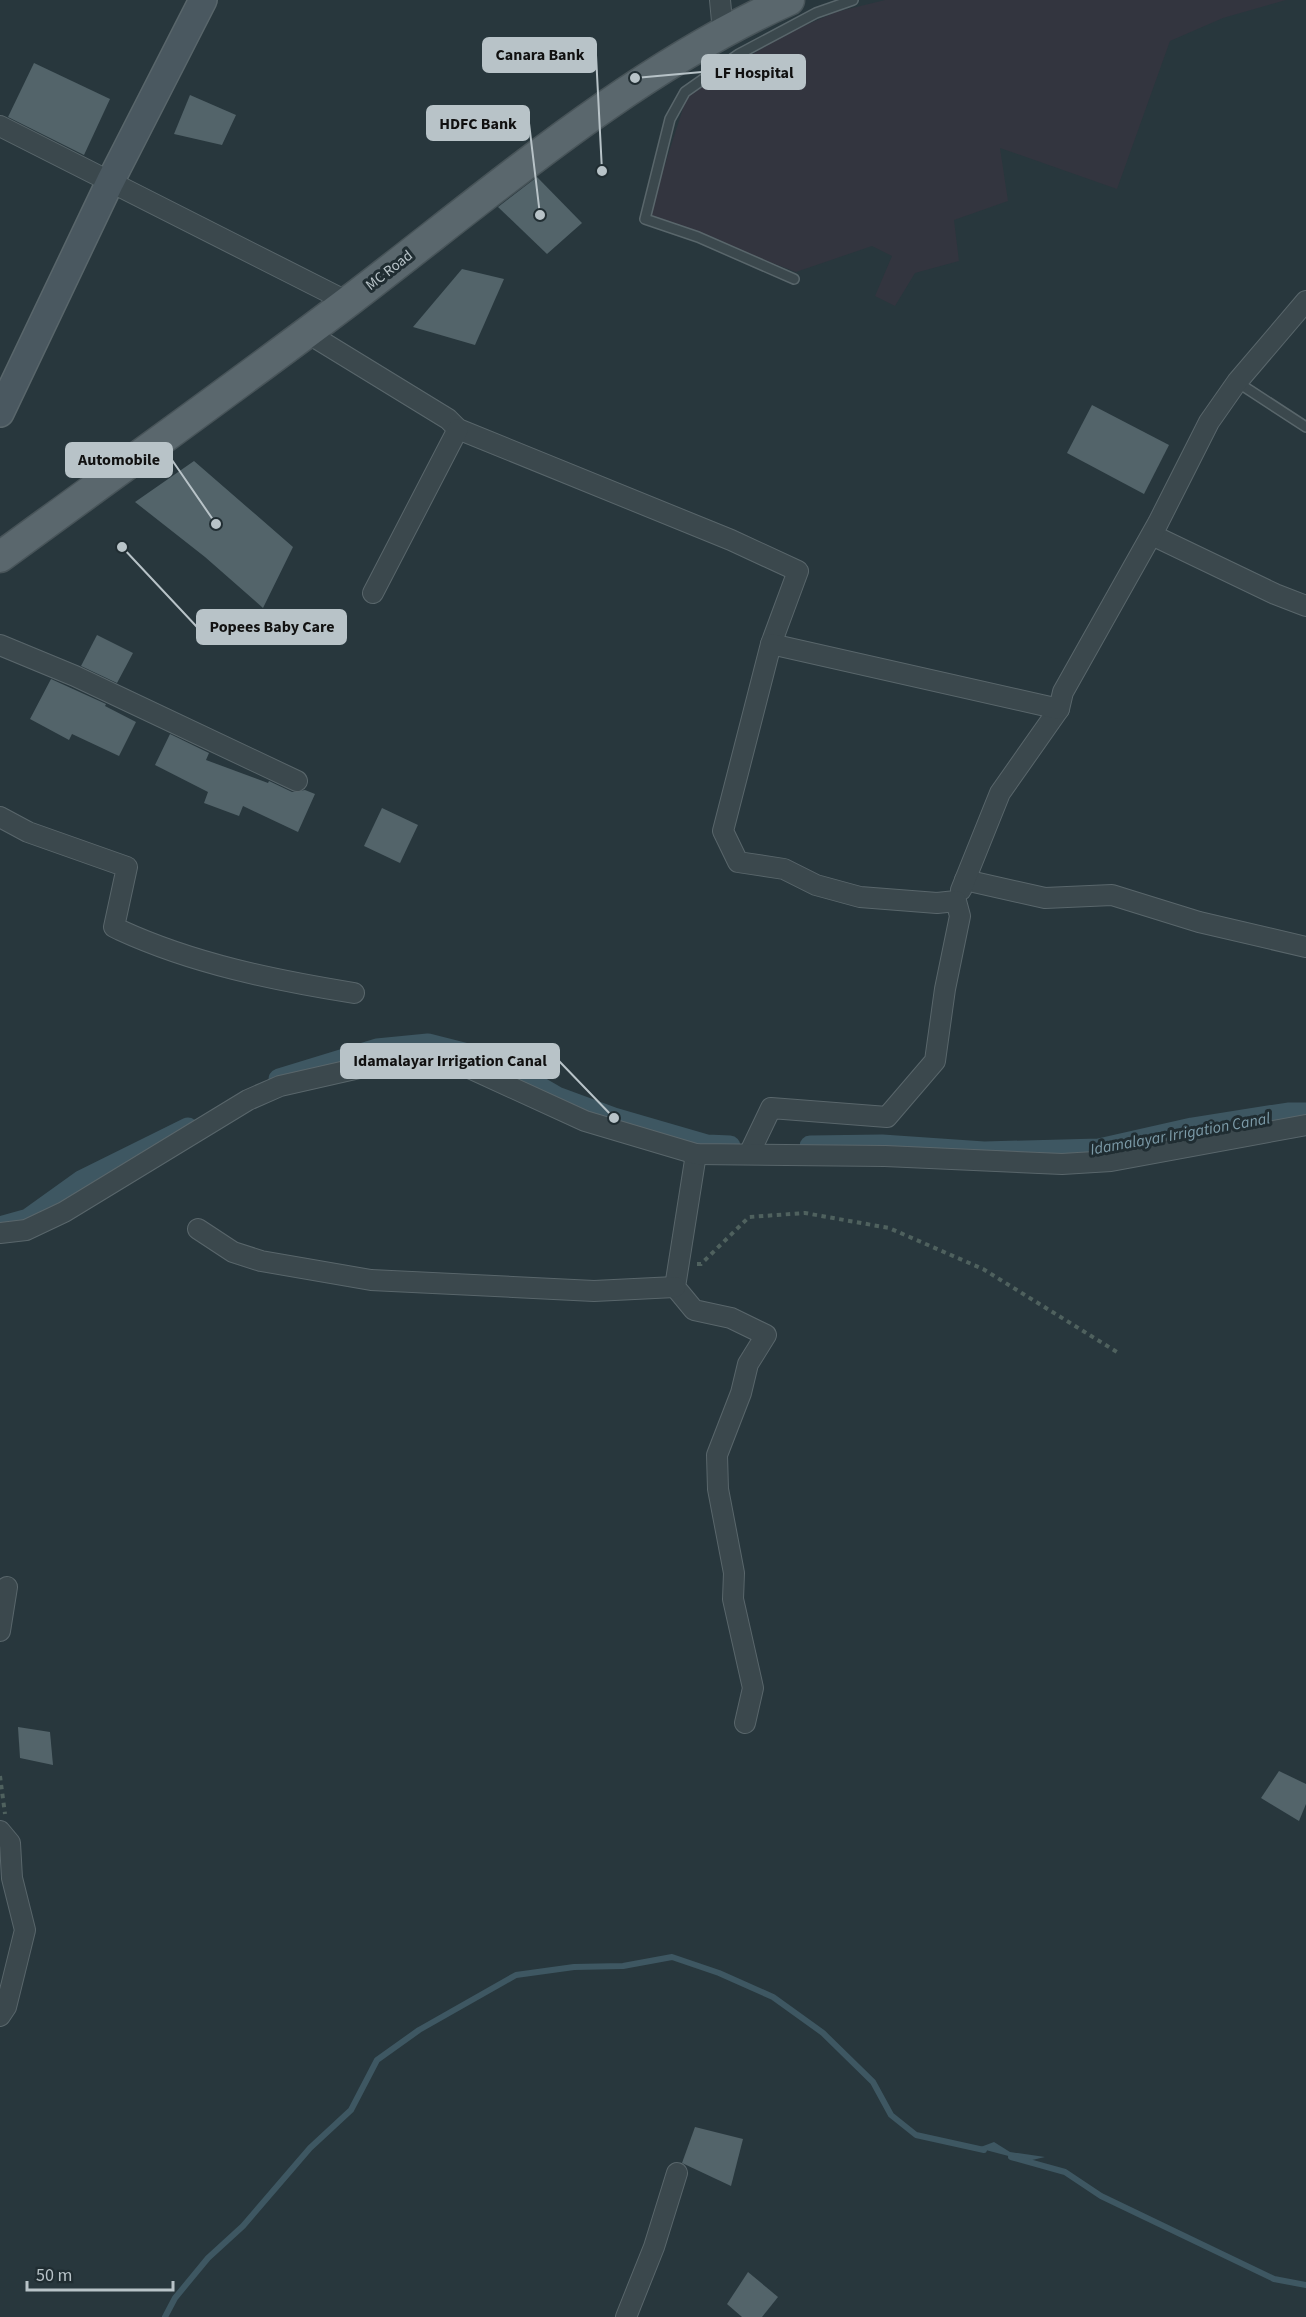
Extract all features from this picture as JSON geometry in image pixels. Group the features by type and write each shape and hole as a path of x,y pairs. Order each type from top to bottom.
{"main road":[{"path":"0,413 110,182 203,0"},
{"name":"MC Road","path":"0,557 348,302 561,140 644,82 723,32 789,0"}],"street":[{"path":"720,0 723,32"},
{"path":"0,126 348,302"},
{"path":"749,1154 771,1108 887,1117 935,1061 945,989 960,916 956,901 1000,793 1059,709 1063,692 1152,535 1209,422 1237,382 1306,301"},
{"path":"306,332 448,418 458,429 731,540 798,571 771,644 723,831 738,862 784,869 816,885 860,897 937,903 956,901"},
{"path":"372,592 458,429"},
{"path":"1152,535 1275,594 1306,606"},
{"path":"771,644 1059,709"},
{"path":"0,645 75,676 297,781"},
{"path":"0,818 28,832 128,867 114,927 120,930 191,957 263,977 354,993"},
{"path":"965,880 1045,898 1112,895 1199,922 1306,947"},
{"path":"0,1233 26,1230 64,1212 248,1100 280,1086 399,1059 424,1056 454,1061 585,1121 696,1154 885,1156 1062,1164 1111,1161 1306,1125"},
{"path":"696,1154 675,1287 694,1310 731,1318 766,1335 748,1364 741,1393 717,1455 718,1489 734,1573 733,1599 753,1688 745,1723"},
{"path":"198,1229 234,1252 261,1261 371,1280 594,1291 675,1287"},
{"path":"0,1631 7,1587"},
{"path":"0,2016 6,2007 25,1930 5,1837"},
{"path":"626,2317 654,2247 677,2174"}],"lane":[{"path":"794,279 698,237 645,219 670,119 685,92 739,54 816,13 853,0"},
{"path":"1237,382 1306,427"}],"path":[{"path":"678,1263 701,1264 749,1217 806,1213 856,1220 889,1228 983,1269 1117,1352"},
{"path":"0,1776 5,1837"}],"shaded area":[{"path":"885,0 1286,0 1223,18 1170,41 1117,189 1000,148 1008,201 954,220 959,261 915,273 895,306 875,296 892,256 872,246 796,272 648,217 687,96 783,35 836,12"}],"water":[{"path":"994,2142 1010,2152 1045,2157 1028,2161 978,2148"}],"building":[{"path":"34,63 110,99 84,155 8,117"},
{"path":"190,95 236,115 222,145 174,134"},
{"path":"537,177 582,223 547,254 498,207"},
{"path":"462,269 504,279 475,345 413,327"},
{"path":"1092,405 1169,445 1144,494 1067,453"},
{"path":"194,461 293,547 263,608 205,557 135,502"},
{"path":"97,635 133,653 117,683 81,666"},
{"path":"51,679 106,704 105,706 136,722 119,756 72,734 69,740 30,719"},
{"path":"170,734 209,753 206,760 268,783 269,781 292,792 305,790 315,794 298,832 243,806 239,816 204,803 208,792 155,765"},
{"path":"382,808 418,825 400,863 364,846"},
{"path":"18,1727 50,1732 53,1765 20,1758"},
{"path":"1279,1771 1306,1784 1306,1804 1299,1821 1261,1798"},
{"path":"695,2127 743,2139 731,2186 682,2163"},
{"path":"748,2272 778,2297 762,2317 742,2317 727,2304"}],"waterway":[{"name":"Idamalayar Irrigation Canal","path":"279,1079 377,1049 428,1044 495,1061 557,1097 614,1118 707,1145 730,1146"},
{"name":"Idamalayar Irrigation Canal","path":"810,1146 882,1145 984,1152 1099,1149 1192,1128 1288,1113 1306,1113"},
{"name":"Idamalayar Irrigation Canal","path":"0,1227 28,1219 81,1181 188,1128"},
{"path":"165,2317 175,2298 208,2258 243,2226 310,2148 351,2110 377,2060 419,2030 516,1975 574,1967 623,1966 672,1957 719,1973 773,1997 823,2033 873,2082 891,2115 916,2135 984,2150"},
{"path":"1011,2157 1065,2172 1101,2196 1274,2279 1306,2285"}],"place":[{"name":"LF Hospital","path":"635,78"},
{"name":"Canara Bank","path":"602,171"},
{"name":"HDFC Bank","path":"540,215"},
{"name":"Automobile","path":"216,524"},
{"name":"Popees Baby Care","path":"122,547"},
{"name":"Idamalayar Irrigation Canal","path":"614,1118"}]}
